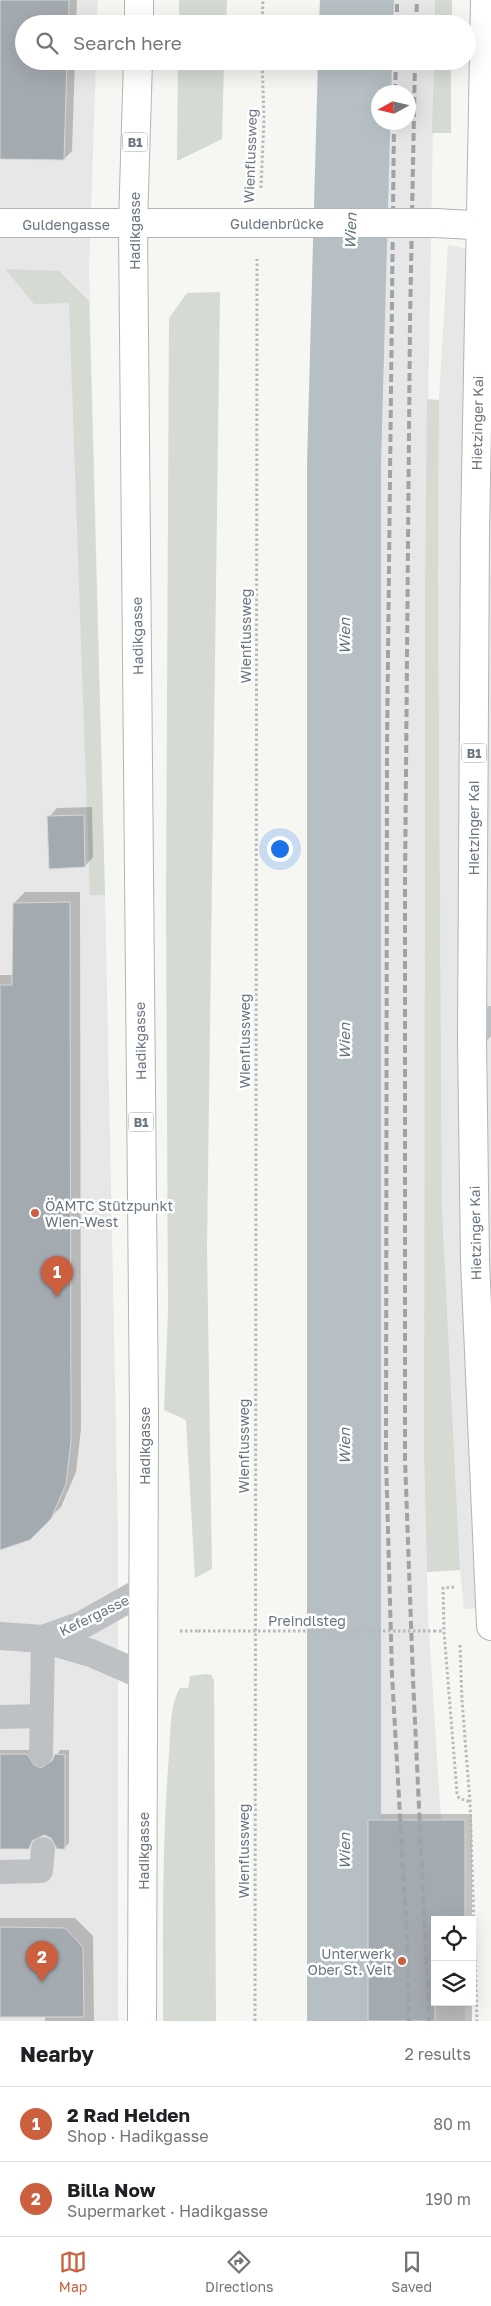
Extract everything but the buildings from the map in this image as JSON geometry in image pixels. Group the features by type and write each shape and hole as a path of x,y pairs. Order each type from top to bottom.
{"main road":[{"path":"139,0 139,15"},
{"name":"Hietzinger Kai","path":"485,0 487,114 483,538 472,1039 475,1260 491,1624"},
{"name":"Hadikgasse","path":"138,70 133,224 144,1590 142,2021"},
{"name":"Guldengasse","path":"0,223 133,224"},
{"name":"Guldenbrücke","path":"133,224 435,223 486,226"}],"street":[{"name":"Kefergasse","path":"43,1639 82,1625 144,1590"},
{"name":"Kefergasse","path":"0,1636 43,1639 91,1653 144,1676"}],"lane":[{"path":"472,1039 491,1018"},
{"path":"41,1754 43,1639"},
{"path":"0,1717 41,1716"},
{"path":"0,1872 41,1871 43,1849"}],"path":[{"path":"262,15 263,0"},
{"name":"Wienflussweg","path":"260,197 264,120 262,70"},
{"name":"Wienflussweg","path":"255,2021 257,255"},
{"path":"443,1598 457,1793 459,1798 470,1802"},
{"name":"Preindlsteg","path":"180,1631 444,1631"},
{"path":"460,1644 462,1700 470,1802 477,2021"}],"shaded area":[{"path":"0,0 98,0 97,15 15,15 15,70 96,70 89,270 105,895 118,1531 118,2021 0,2021"},
{"path":"179,0 227,0 226,15 179,15"},
{"path":"382,0 435,0 435,15 381,15"},
{"path":"435,0 452,0 452,15 435,15"},
{"path":"178,70 224,70 222,139 177,161"},
{"path":"380,70 434,70 425,591 424,1456 428,1617 441,1820 465,1820 465,1916 431,1916 431,2006 465,2006 465,2021 369,2021 368,1470 378,130 416,130 416,85 379,85"},
{"path":"434,70 451,70 451,133 432,133"},
{"path":"448,245 491,253 491,1608 464,1609 460,1570 442,1207 438,576 439,400"},
{"path":"5,269 59,271 89,301 105,895 90,895 69,303 34,304"},
{"path":"220,292 207,1247 212,1569 195,1578 186,1420 164,1410 168,1312 166,903 169,318 187,293"},
{"path":"427,399 439,400 438,576 442,1207 460,1570 427,1572 424,1456"},
{"path":"211,1675 214,1680 216,2021 163,2021 164,1854 172,1712 176,1695 180,1688 188,1688 190,1676"}],"waterway":[{"name":"Wien","path":"356,15 357,0"},
{"name":"Wien","path":"344,2021 344,464 355,70"}],"railway":[{"path":"397,0 397,15"},
{"path":"416,15 417,0"},
{"path":"395,85 396,70"},
{"path":"415,70 410,321 405,883 405,1459 429,2021"},
{"path":"394,130 387,746 386,1458 392,1675 407,1939 409,2021"}],"place":[{"name":"ÖAMTC Stützpunkt Wien-West","path":"35,1213"},
{"name":"2 Rad Helden","path":"57,1297"},
{"name":"Unterwerk Ober St. Veit","path":"402,1961"},
{"name":"Billa Now","path":"42,1982"}]}
